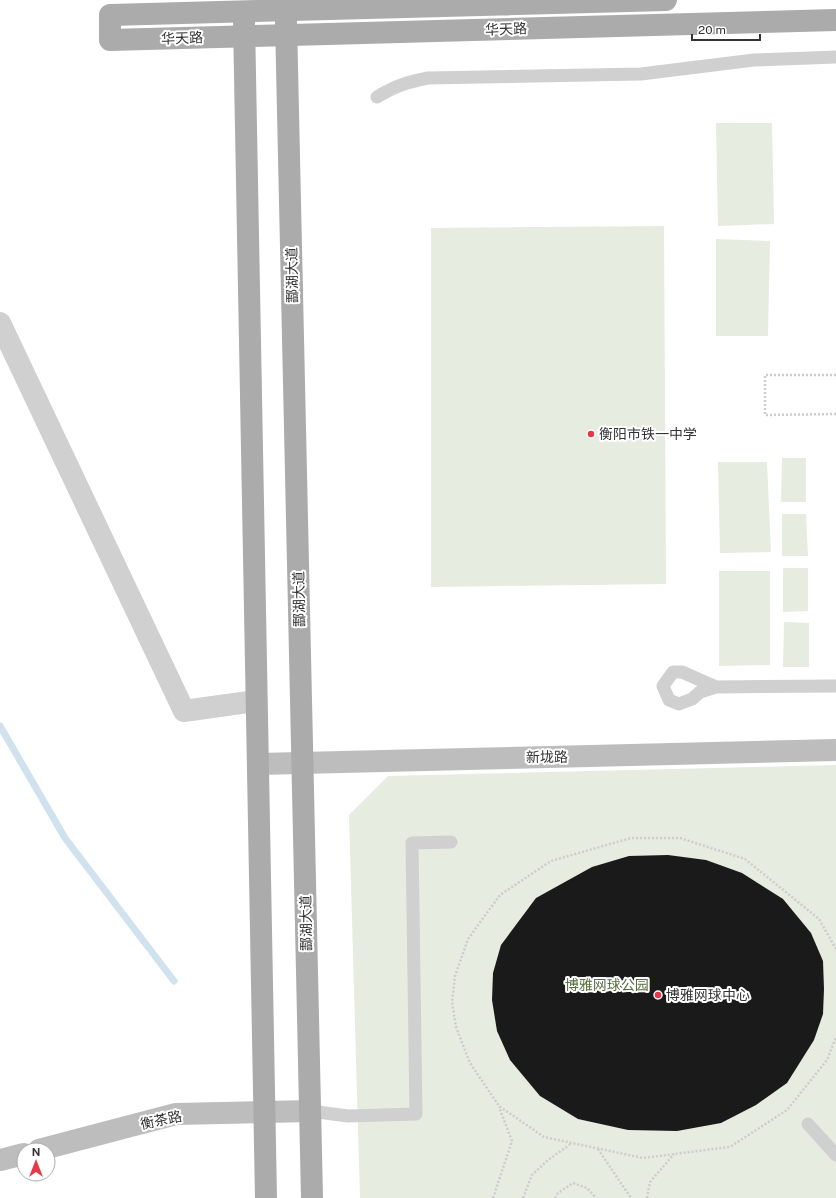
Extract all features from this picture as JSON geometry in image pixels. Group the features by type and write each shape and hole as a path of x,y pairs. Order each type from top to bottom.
{"main road":[{"name":"华天路","path":"666,0 244,6 110,15 110,40 836,20"},
{"name":"酃湖大道","path":"286,5 312,1198"},
{"path":"244,6 266,1198"},
{"name":"新垅路","path":"258,764 836,750"},
{"name":"衡茶路","path":"56,1146 176,1114 310,1111"},
{"path":"0,1160 16,1156"}],"street":[{"path":"0,323 184,711 256,701"}],"lane":[{"path":"377,97 392,87 428,78 641,74 754,60 836,58"},
{"path":"716,687 836,686"},
{"path":"310,1111 348,1116 416,1114 412,843 451,842"},
{"path":"808,1124 836,1155"}],"path":[{"path":"836,375 765,375 765,415 836,414"},
{"path":"493,1198 512,1141 499,1106 470,1063 456,1027 452,1002 455,976 468,939 500,895 551,861 631,838 680,838 745,860 820,919 836,949"},
{"path":"499,1106 544,1137 643,1158 730,1147 787,1110 827,1060 836,1037"},
{"path":"524,1198 532,1175 548,1160 572,1143"},
{"path":"598,1148 631,1198"},
{"path":"647,1198 650,1182 674,1154"},
{"path":"555,1198 558,1193 572,1183 587,1188 596,1198"}],"green space":[{"path":"716,123 772,123 774,224 718,226"},
{"path":"664,226 666,584 431,587 431,228"},
{"path":"716,239 770,241 768,336 716,336"},
{"path":"782,458 806,458 806,502 781,502"},
{"path":"718,462 767,462 771,552 720,553"},
{"path":"782,514 806,514 808,556 782,556"},
{"path":"783,568 808,568 808,611 783,612"},
{"path":"719,571 770,571 770,665 719,666"},
{"path":"784,622 809,623 809,667 783,667"},
{"name":"博雅网球公园","path":"836,765 836,1198 360,1198 349,815 388,776"}],"building":[{"name":"博雅网球中心","path":"668,855 706,860 742,873 783,899 811,933 823,961 823,1014 814,1040 787,1083 756,1105 721,1123 677,1131 628,1130 578,1119 540,1096 510,1060 497,1031 492,1000 493,973 501,945 536,898 592,867 629,856"}],"waterway":[{"path":"0,726 65,838 174,981"}],"place":[{"name":"衡阳市铁一中学","path":"591,434"},
{"name":"博雅网球中心","path":"658,995"}]}
